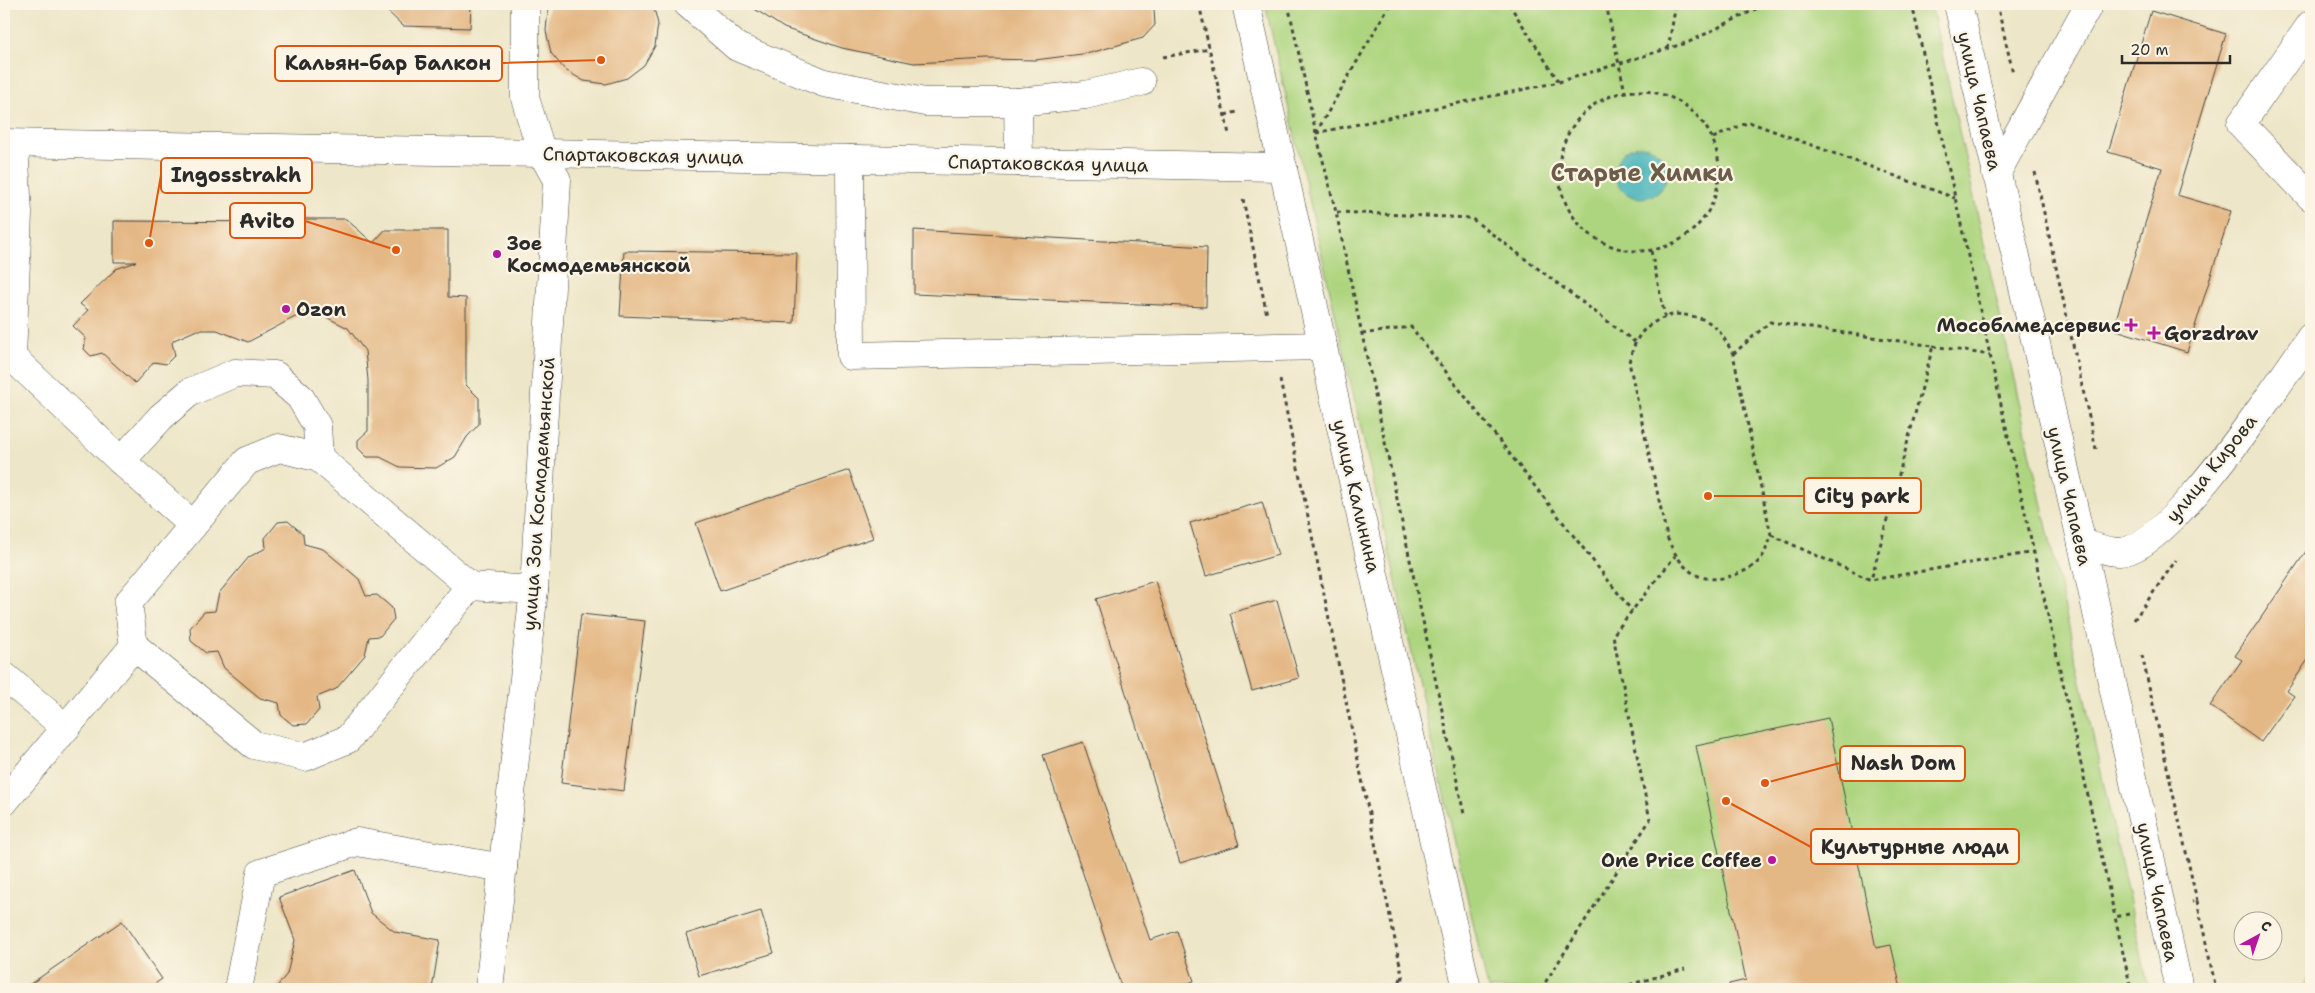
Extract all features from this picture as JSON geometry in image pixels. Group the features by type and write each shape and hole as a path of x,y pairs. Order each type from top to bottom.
{"street":[{"name":"улица Зои Космодемьянской","path":"489,989 534,590 557,180 542,153 526,98 525,4"},
{"path":"688,4 737,47 824,83 925,102 1018,102 1085,95 1142,82"},
{"name":"улица Калинина","path":"1246,4 1466,989"},
{"name":"улица Чапаева","path":"1958,4 2082,544 2179,989"},
{"path":"1996,174 2090,4"},
{"path":"2311,24 2241,124 2311,196"},
{"path":"1018,102 1019,162"},
{"name":"Спартаковская улица","path":"9,143 1283,167"},
{"path":"9,143 18,213 8,358 193,525"},
{"path":"850,159 851,356 1323,346"},
{"name":"улица Кирова","path":"2082,544 2119,552 2136,547 2152,537 2182,509 2215,469 2311,337"},
{"path":"121,461 160,417 190,392 235,373 275,375 300,397 317,426 319,458"},
{"path":"470,586 348,739 305,757 254,745 134,646 128,603 247,461 279,448 319,458 470,586 534,590"},
{"path":"4,802 134,646"},
{"path":"4,676 66,728"},
{"path":"238,989 261,873 357,842 502,868"}],"path":[{"path":"1199,4 1237,166 1404,989"},
{"path":"1288,4 1316,133 1336,212 1464,816"},
{"path":"1316,133 1390,4"},
{"path":"1508,4 1559,82"},
{"path":"1606,4 1625,92"},
{"path":"1668,49 1676,4"},
{"path":"1316,133 1559,82 1689,42 1766,4"},
{"path":"1912,4 2131,989"},
{"path":"1998,4 2098,456"},
{"path":"1142,82 1159,58 1210,49"},
{"path":"1625,92 1652,92 1689,107 1713,138 1720,174 1709,214 1679,242 1651,252 1614,248 1584,230 1565,204 1558,171 1564,141 1592,106 1625,92"},
{"path":"1713,138 1748,122 1955,198"},
{"path":"1336,212 1471,218 1634,342"},
{"path":"1651,252 1666,316"},
{"path":"1676,314 1699,316 1721,331 1733,354 1770,535 1764,554 1752,568 1722,580 1704,578 1691,572 1675,556 1667,537 1629,362 1634,342 1642,331 1655,320 1666,316 1676,314"},
{"path":"1733,354 1770,322 1990,355"},
{"path":"1362,334 1411,327 1632,611"},
{"path":"1871,580 1933,346"},
{"path":"1770,535 1871,580 2034,552"},
{"path":"2134,618 2180,555"},
{"path":"1541,989 1650,820 1613,635 1675,556"},
{"path":"2132,608 2136,628"},
{"path":"2140,647 2216,989"},
{"path":"2114,917 2197,901"},
{"path":"1614,989 1685,968"},
{"path":"1397,989 1401,977"}],"green space":[{"path":"1265,4 1931,4 2149,989 1488,989"}],"water":[{"path":"1641,146 1655,150 1663,158 1667,172 1663,186 1655,194 1641,198 1627,194 1619,186 1615,172 1619,158 1627,150"}],"building":[{"path":"380,4 471,4 470,28 403,26"},
{"path":"552,4 653,4 658,24 655,46 644,65 627,78 606,84 584,81 565,70 551,53 546,31 548,10"},
{"path":"747,4 1146,4 1154,9 1155,25 1143,38 1090,53 1035,60 988,59 914,63 842,48 784,28"},
{"path":"2151,11 2226,34 2177,195 2231,211 2187,352 2113,329 2162,168 2108,152"},
{"path":"296,219 346,219 373,243 385,230 448,230 448,297 466,298 466,385 479,398 479,424 467,437 455,457 436,468 400,467 380,457 367,457 358,448 358,440 368,431 368,380 365,351 348,328 324,316 295,317 248,342 217,330 197,330 174,340 172,343 175,355 166,364 154,362 135,383 102,353 91,356 84,349 86,338 73,326 88,310 80,304 116,269 136,262 114,262 114,221 296,222"},
{"path":"914,230 1207,247 1206,307 914,294"},
{"path":"624,251 797,253 794,323 620,316"},
{"path":"849,470 873,538 720,591 696,523"},
{"path":"1262,502 1278,555 1206,576 1190,523"},
{"path":"288,521 303,534 304,544 323,549 359,579 366,596 377,595 392,608 394,619 380,636 369,637 365,655 336,689 317,697 319,710 307,724 293,725 281,715 279,703 260,698 224,668 217,652 206,653 191,641 190,628 204,612 215,611 219,593 249,557 266,548 265,538 278,522"},
{"path":"2311,544 2311,655 2287,691 2294,696 2261,742 2210,706 2242,660 2235,656"},
{"path":"1155,581 1239,845 1180,863 1096,599"},
{"path":"1277,600 1299,678 1252,691 1230,613"},
{"path":"581,614 645,621 624,791 561,783"},
{"path":"1828,718 1876,948 1891,945 1901,989 1730,989 1729,984 1746,980 1696,746"},
{"path":"1083,742 1150,940 1177,931 1194,981 1168,989 1122,989 1043,755"},
{"path":"355,870 371,913 395,932 440,940 432,989 275,989 287,974 295,940 279,897"},
{"path":"761,911 774,953 699,976 686,934"},
{"path":"122,921 162,979 147,989 23,989"},
{"path":"2311,974 2311,989 2300,989"}],"place":[{"name":"Кальян-бар Балкон","path":"601,60"},
{"name":"Ingosstrakh","path":"149,243"},
{"name":"Avito","path":"396,250"},
{"name":"Зое Космодемьянской","path":"497,254"},
{"name":"Ozon","path":"286,309"},
{"name":"Мособлмедсервис","path":"2131,325"},
{"name":"Gorzdrav","path":"2154,333"},
{"name":"City park","path":"1708,496"},
{"name":"Nash Dom","path":"1765,783"},
{"name":"Культурные люди","path":"1726,801"},
{"name":"One Price Coffee","path":"1772,860"}],"district":[{"name":"Старые Химки","path":"1642,173"}]}
